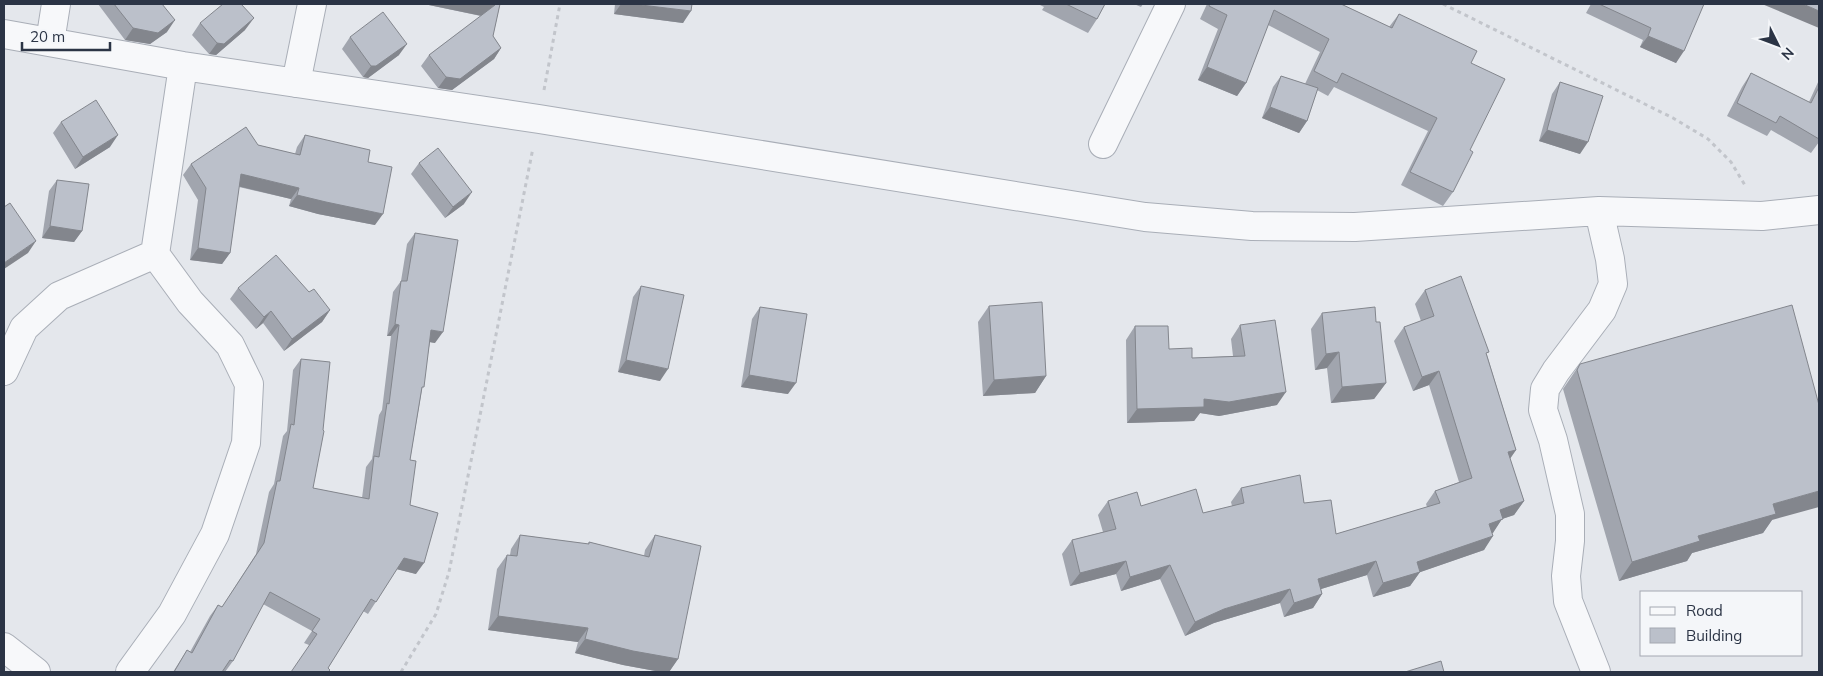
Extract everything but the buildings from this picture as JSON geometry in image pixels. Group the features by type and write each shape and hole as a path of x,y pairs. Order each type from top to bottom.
{"street":[{"path":"50,42 56,4"},
{"path":"296,82 312,4"},
{"path":"1103,144 1171,4"},
{"path":"4,34 183,66 539,119 1145,218 1252,226 1355,227 1599,211 1762,216 1819,210"},
{"path":"130,672 172,614 215,534 246,443 249,384 230,345 190,302 155,254 183,66"},
{"path":"1596,672 1568,601 1566,576 1570,541 1570,514 1544,410 1545,389 1556,370 1602,310 1613,284 1610,259 1599,211"},
{"path":"4,371 24,328 59,296 155,254"},
{"path":"4,647 36,672"}],"path":[{"path":"401,672 436,614 449,572 560,4"},
{"path":"1443,4 1673,118 1708,139 1731,162 1762,216"}]}
